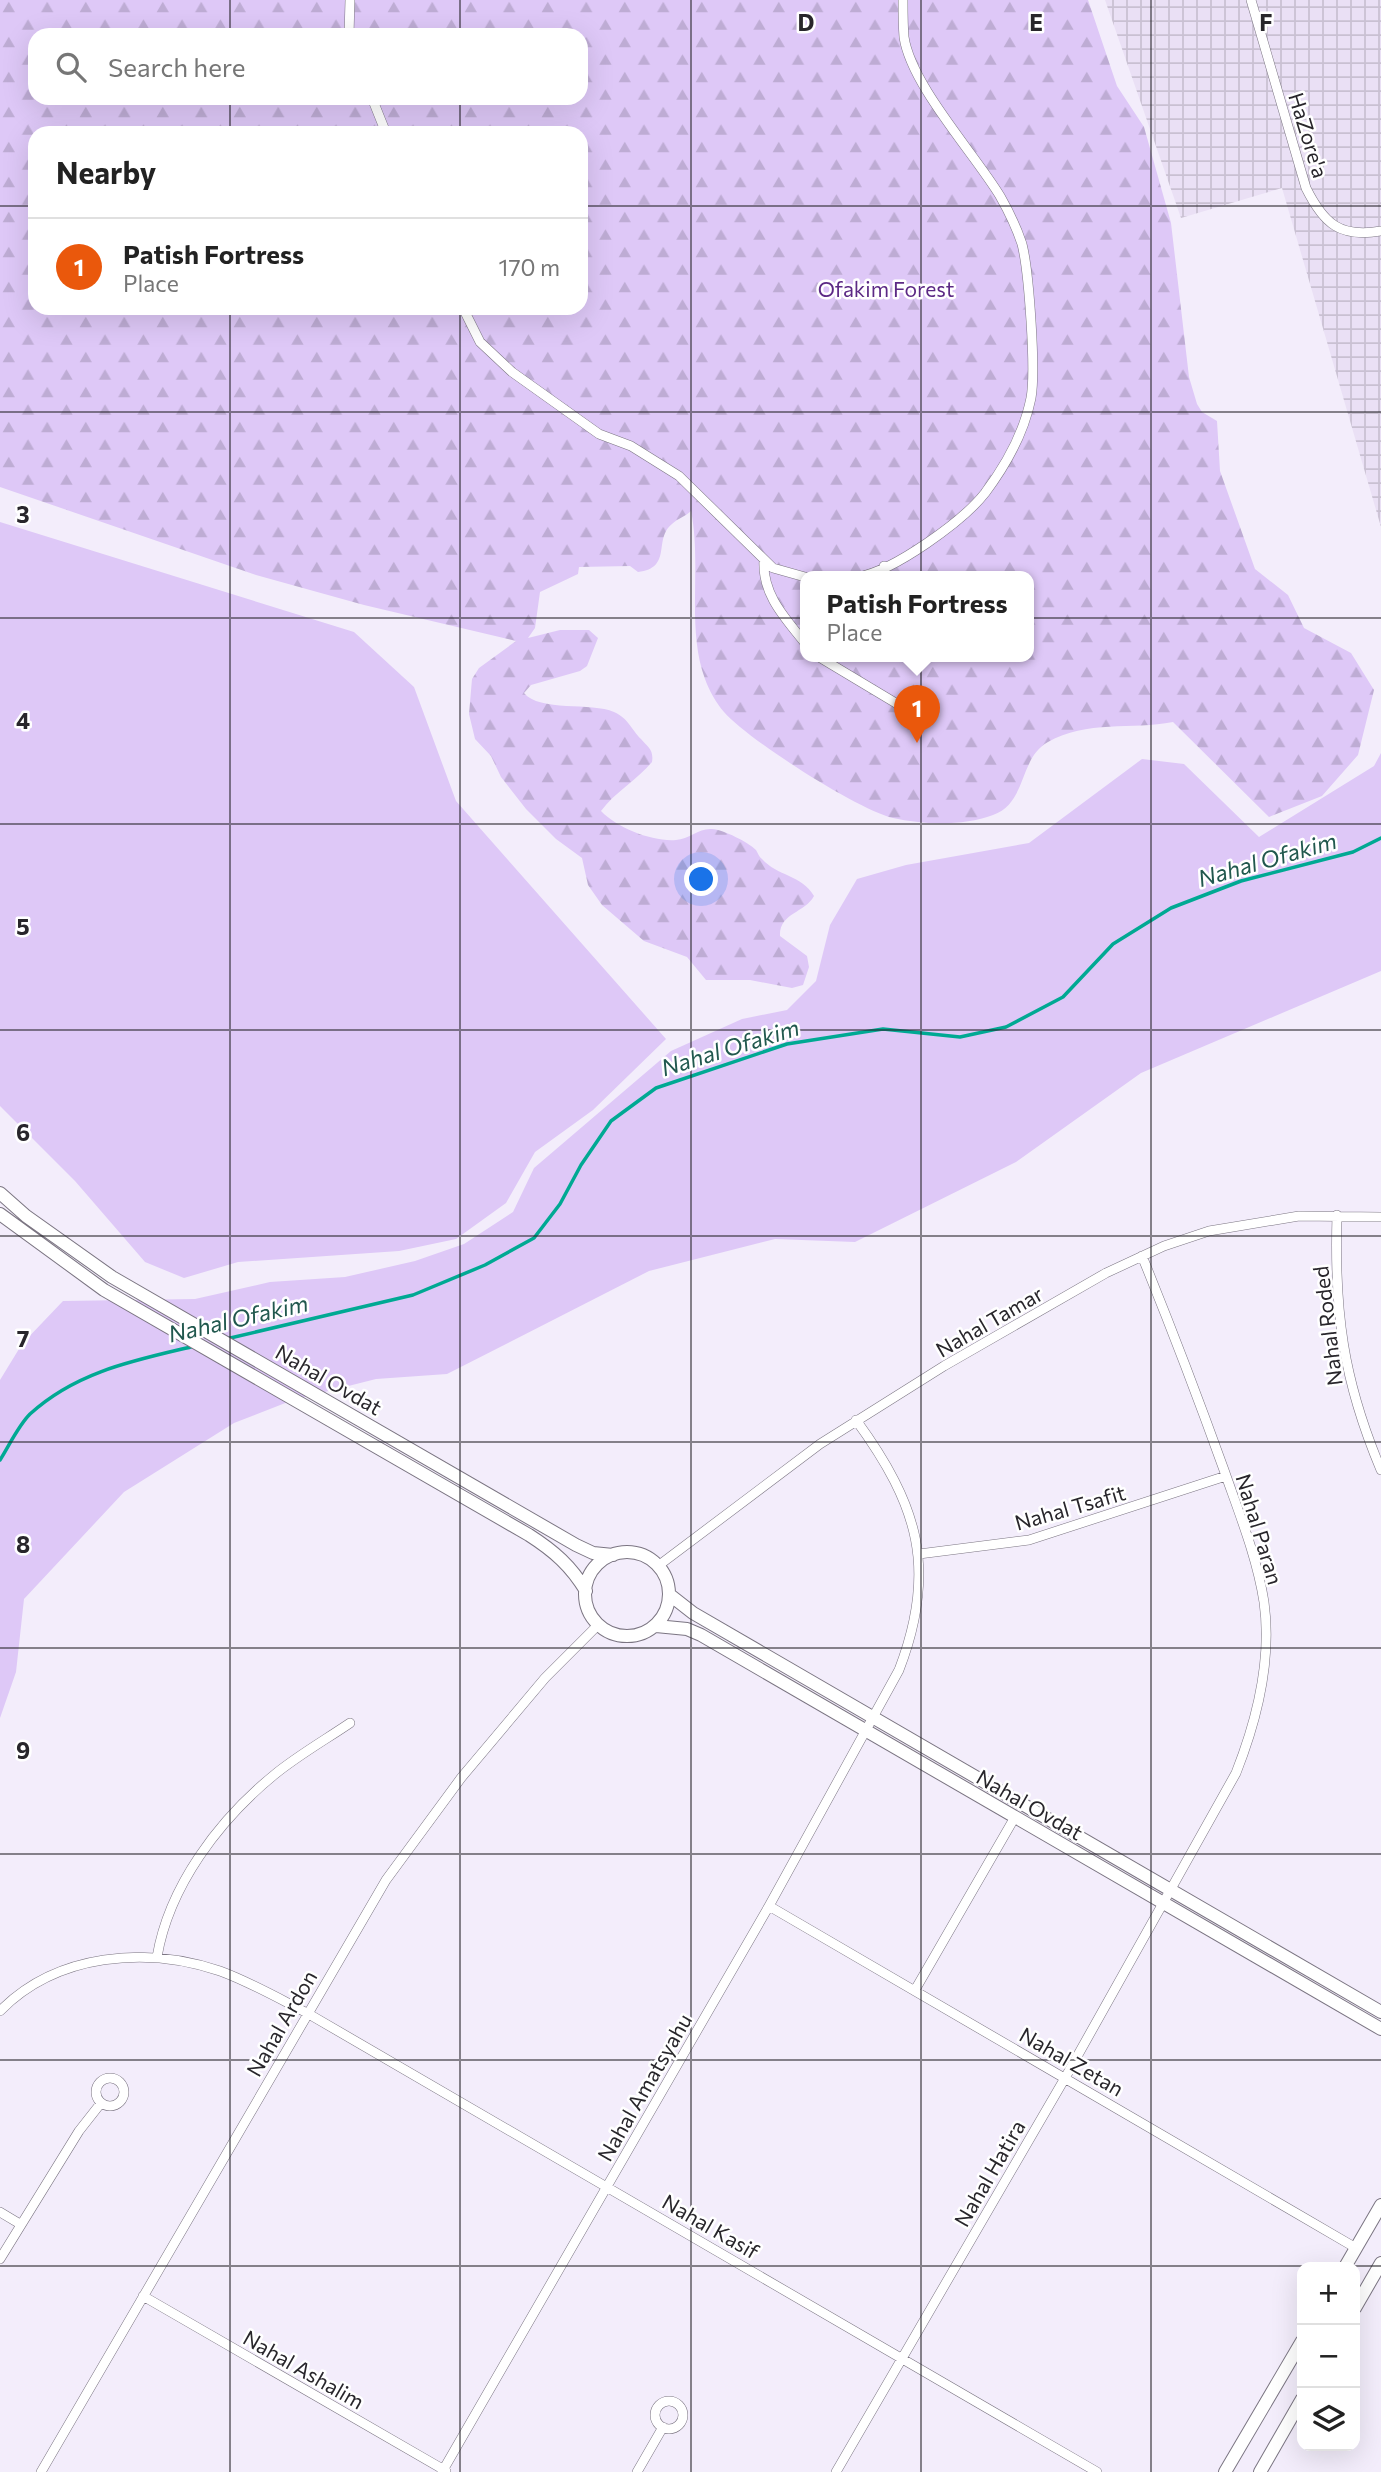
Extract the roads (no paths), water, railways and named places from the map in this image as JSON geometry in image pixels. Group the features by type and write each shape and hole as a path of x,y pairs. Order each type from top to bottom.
{"street":[{"path":"349,28 350,0"},
{"path":"872,571 952,527 975,506 1009,462 1031,398 1031,338 1022,245 1001,197 945,118 910,54 904,39 903,0"},
{"name":"HaZore'a","path":"1251,0 1306,188 1314,204 1322,215 1347,232 1359,235 1381,231"},
{"path":"375,105 383,126"},
{"path":"466,315 480,342 512,372 599,434 631,446 679,476 764,560 788,575 800,577"},
{"path":"764,560 763,579 777,608 800,637"},
{"path":"884,566 885,571"},
{"path":"827,662 914,714"},
{"name":"Nahal Ovdat","path":"0,1193 112,1277 576,1545 593,1553 613,1555"},
{"name":"Nahal Ovdat","path":"0,1214 104,1290 554,1551 574,1570 586,1591"},
{"name":"Nahal Roded","path":"1338,1215 1336,1269 1342,1344 1350,1387 1381,1470"},
{"name":"Nahal Tamar","path":"659,1566 820,1444 856,1420 1107,1273 1142,1256 1209,1231 1299,1216 1381,1217"},
{"name":"Nahal Paran","path":"1142,1256 1226,1476 1255,1563 1264,1603 1265,1647 1261,1692 1249,1740 1236,1773 1170,1889"},
{"name":"Nahal Amatsyahu","path":"444,2471 769,1906 899,1670 913,1634 919,1594 919,1554 913,1521 901,1489 886,1461 856,1420"},
{"name":"Nahal Tsafit","path":"919,1554 1029,1540 1226,1476"},
{"path":"638,1553 659,1566 670,1595 663,1617 656,1626 645,1633 621,1636 598,1625 586,1604 586,1591 594,1569 613,1555 638,1553"},
{"name":"Nahal Ovdat","path":"670,1595 693,1613 1381,2012"},
{"name":"Nahal Ardon","path":"41,2472 386,1880 461,1778 545,1678 598,1625"},
{"name":"Nahal Ovdat","path":"656,1626 687,1629 701,1635 1381,2029"},
{"path":"157,1957 166,1919 177,1896 199,1856 220,1829 252,1793 277,1772 350,1723"},
{"path":"915,1990 1015,1817"},
{"name":"Nahal Hatira","path":"836,2472 1065,2078 1170,1889"},
{"name":"Nahal Zetan","path":"769,1906 1356,2248"},
{"name":"Nahal Kasif","path":"0,2011 52,1975 89,1962 157,1957 221,1972 307,2013 1097,2472"},
{"path":"0,2259 79,2131 101,2103"},
{"path":"1348,2262 1381,2206"},
{"path":"0,2213 20,2224"},
{"path":"1360,2299 1381,2263"},
{"name":"Nahal Ashalim","path":"143,2296 444,2471"},
{"path":"1225,2472 1297,2350"},
{"path":"1260,2472 1297,2408"},
{"path":"637,2472 663,2427"}],"waterway":[{"name":"Nahal Ofakim","path":"226,1339 413,1295 485,1265 534,1238 560,1204 581,1165 611,1121 656,1088 787,1044 883,1029 960,1037 1006,1027 1063,997 1113,944 1171,908 1241,881 1353,852 1381,838"},
{"name":"Nahal Ofakim","path":"0,1460 30,1414 67,1387 108,1369 195,1346"}],"place":[{"name":"Patish Fortress","path":"917,743"}],"park label":[{"name":"Ofakim Forest","path":"886,288"}]}
